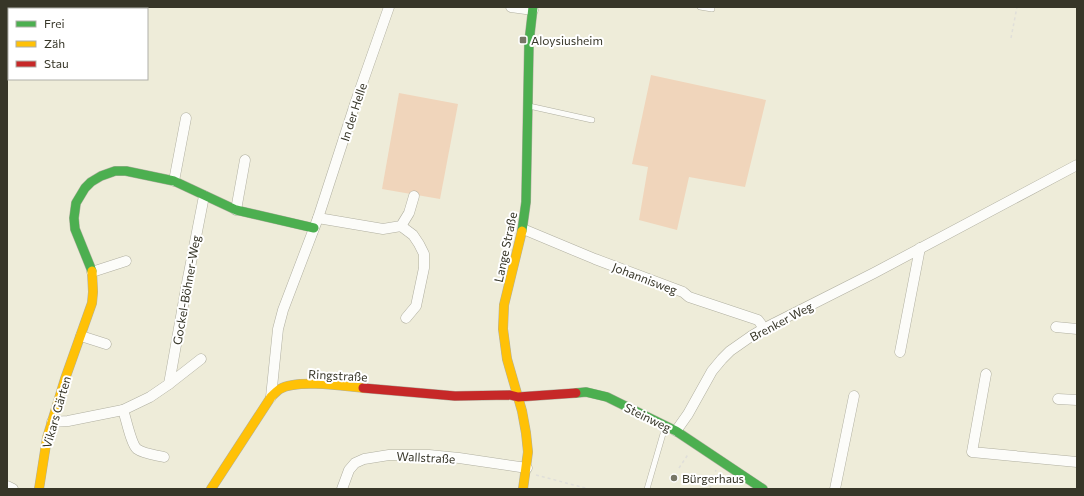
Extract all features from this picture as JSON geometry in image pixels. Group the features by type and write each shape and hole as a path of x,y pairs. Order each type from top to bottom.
{"street":[{"name":"In der Helle","path":"271,397 278,329 318,218 356,101 389,7"},
{"path":"510,7 533,9"},
{"name":"Lange Straße","path":"523,489 528,452 526,433 522,411 507,359 503,329 504,305 523,228 526,202 529,42 533,9"},
{"path":"174,181 186,118"},
{"path":"236,210 245,160"},
{"name":"Brenker Weg","path":"676,431 688,414 712,371 722,359 730,351 763,328 825,298 1077,165"},
{"name":"Vikars Gärten","path":"39,489 47,438 65,379 92,303 92,272 74,229 75,208 85,188 91,182 101,176 115,171 126,171 174,181 236,210 314,228"},
{"name":"Gockel-Böhner-Weg","path":"169,384 204,196"},
{"path":"400,226 408,213 414,196"},
{"path":"318,218 383,228 400,226 413,235 420,244 424,254 424,268 416,306 406,318"},
{"name":"Johannisweg","path":"523,228 602,262 683,292 689,297 758,320 763,328"},
{"path":"900,352 920,248"},
{"path":"92,272 126,261"},
{"path":"1056,327 1077,329"},
{"path":"81,336 106,344"},
{"path":"52,422 68,421 123,410 150,397 201,359"},
{"path":"986,374 972,452 1077,462"},
{"name":"Ringstraße","path":"211,489 271,397 280,388 291,385 324,384 455,396 518,396"},
{"name":"Steinweg","path":"518,396 586,392 607,397 676,431 763,489"},
{"path":"835,489 854,396"},
{"path":"1058,399 1077,400"},
{"path":"123,410 136,448 164,457"},
{"name":"Wallstraße","path":"342,489 349,470 355,463 364,459 389,455 429,455 459,458 526,471"},
{"path":"7,486 13,489"}],"lane":[{"path":"700,7 712,10"},
{"path":"528,106 592,120"},
{"path":"647,489 665,426"}],"path":[{"path":"1011,38 1017,7"},
{"path":"680,468 695,444"},
{"path":"710,489 721,461"},
{"path":"526,471 588,489"}],"shaded area":[{"path":"651,75 766,100 745,187 689,177 677,230 639,220 648,167 632,164"},
{"path":"399,93 458,104 440,199 382,189"}],"traffic: fast":[{"path":"522,231 526,202 529,42 533,7"},
{"path":"92,271 75,229 74,218 76,203 85,188 91,182 101,176 115,171 126,171 174,181 236,210 314,228"},
{"path":"576,393 586,392 607,397 676,431 763,489"}],"traffic: slow":[{"path":"522,231 504,305 503,329 507,359 522,411 526,433 528,452 523,489"},
{"path":"39,489 47,438 65,379 92,303 92,271"},
{"path":"211,489 271,397 280,389 297,384 363,388"}],"traffic: jam":[{"path":"363,388 455,396 510,395 518,397 576,393"}],"place":[{"name":"Aloysiusheim","path":"523,40"},
{"name":"Bürgerhaus","path":"674,478"}]}
